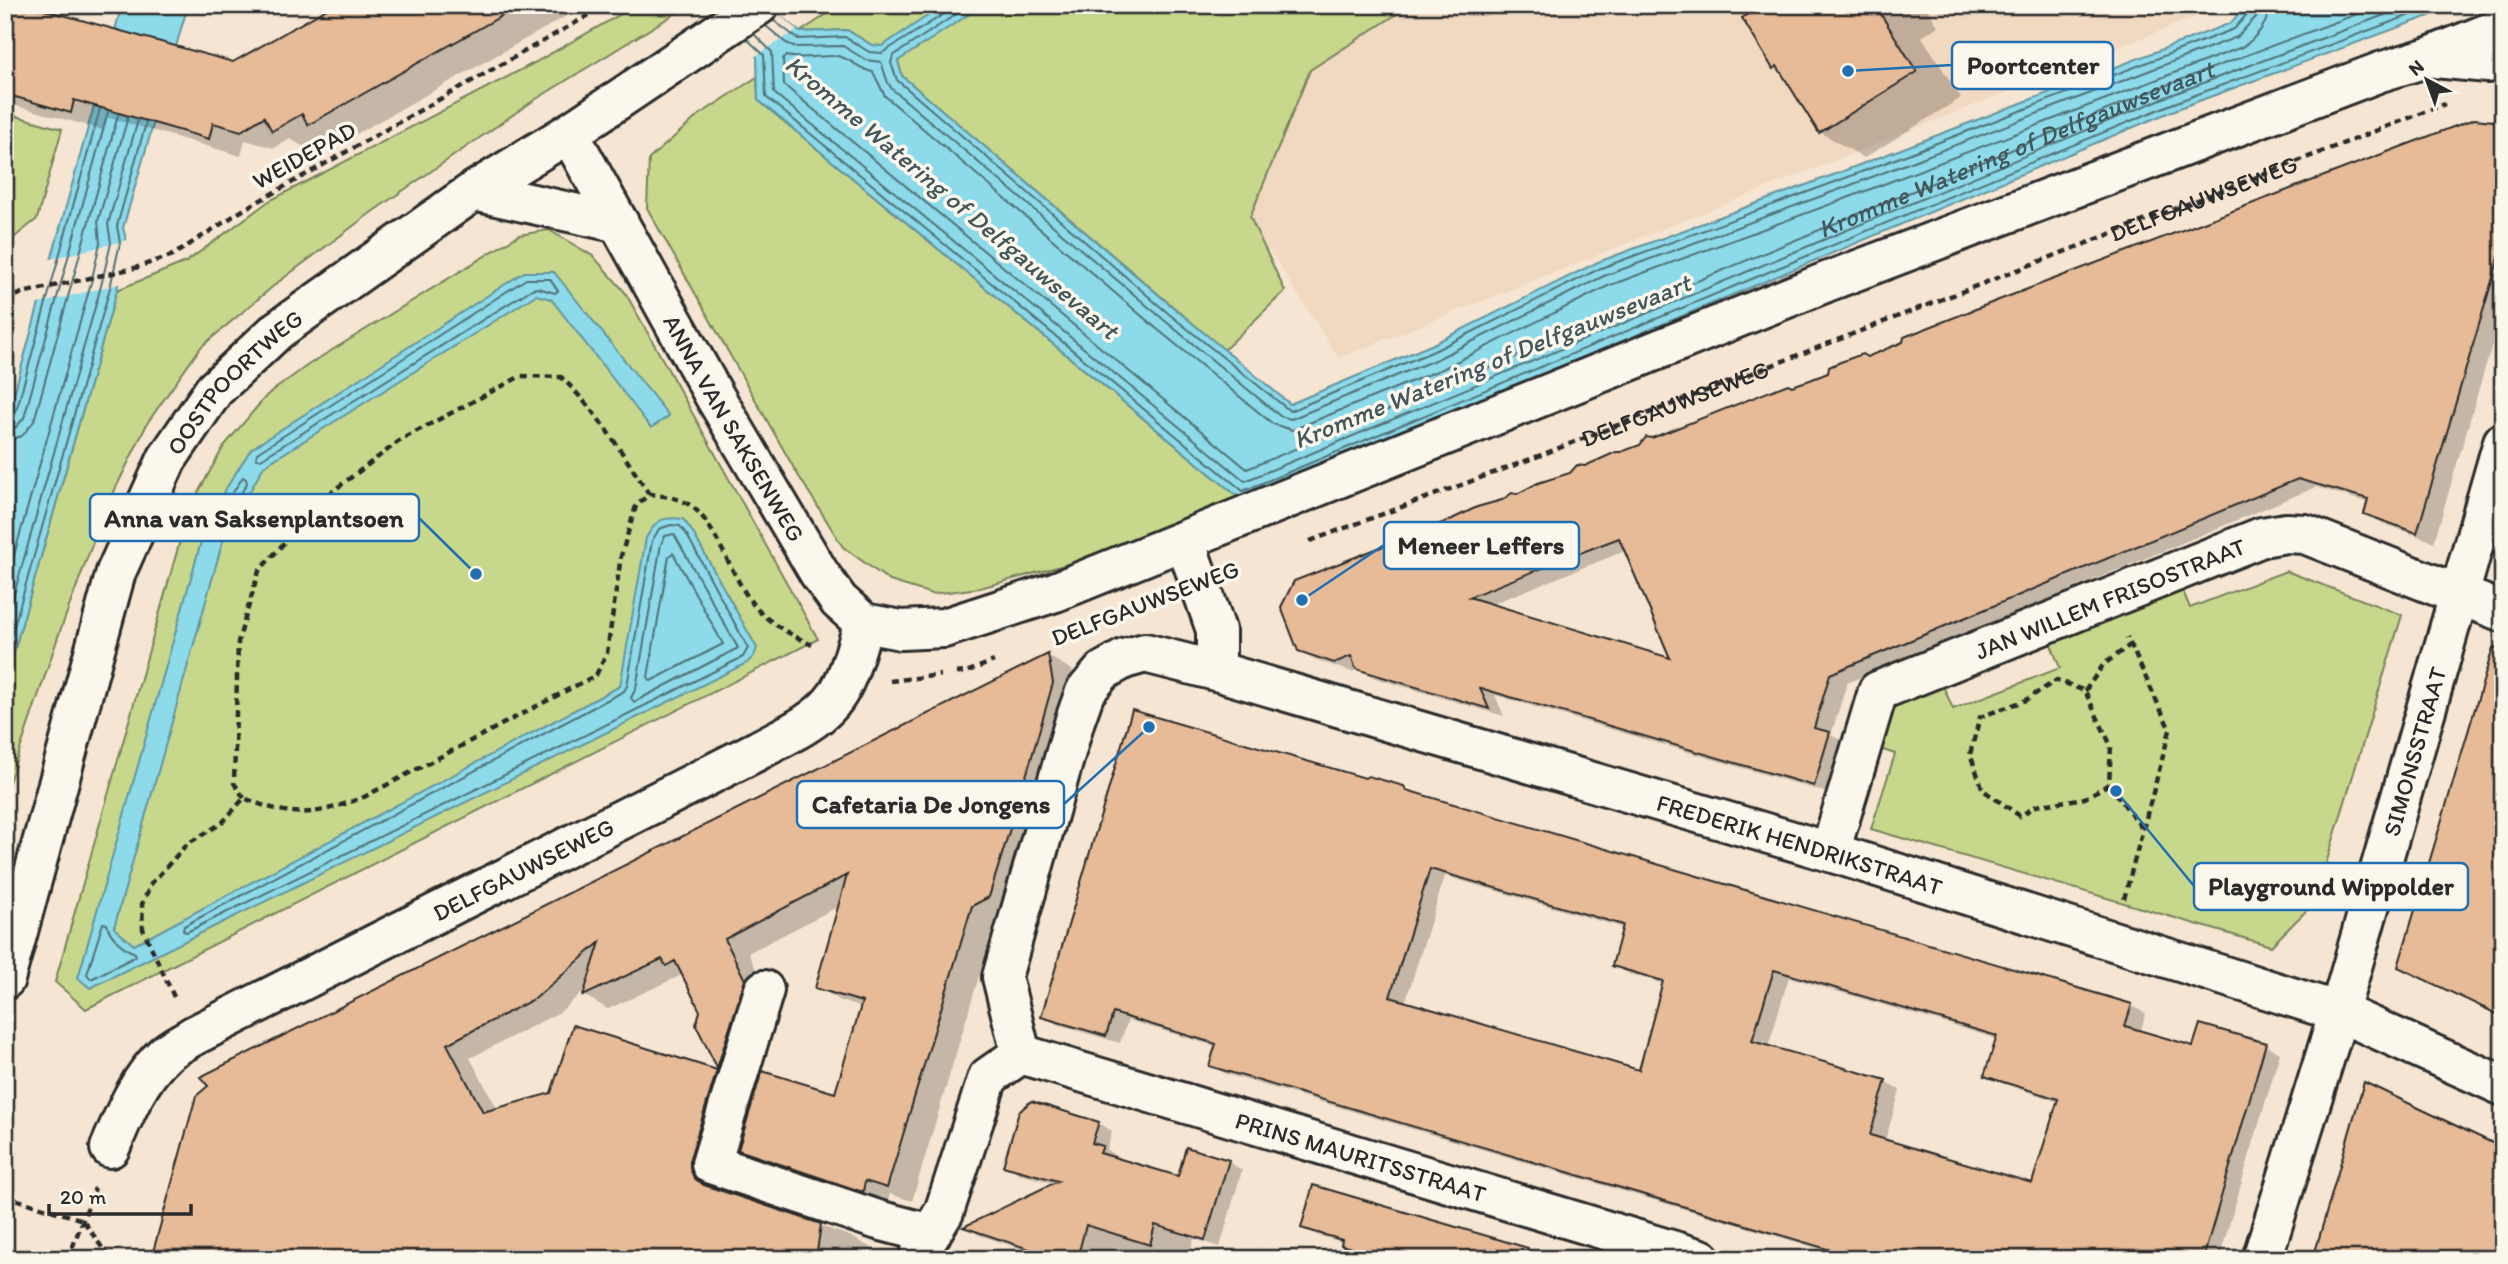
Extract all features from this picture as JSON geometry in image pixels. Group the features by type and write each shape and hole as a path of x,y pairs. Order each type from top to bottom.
{"street":[{"name":"OOSTPOORTWEG","path":"5,979 116,572 167,459 214,390 278,330 474,191 569,132 759,5"},
{"name":"DELFGAUWSEWEG","path":"110,1148 127,1108 141,1085 165,1055 192,1036 757,751 807,723 830,704 845,676 864,623 901,631 944,628 1055,592 1829,281 2503,27"},
{"name":"DELFGAUWSEWEG","path":"2429,57 2488,63 2503,60"},
{"name":"ANNA VAN SAKSENWEG","path":"569,132 715,397 818,573 839,601 864,623"},
{"path":"474,191 619,223"},
{"name":"SIMONSSTRAAT","path":"2263,1259 2339,1012 2503,442"},
{"name":"JAN WILLEM FRISOSTRAAT","path":"1830,852 1878,691 2262,537 2286,533 2305,534 2503,612"},
{"path":"1185,541 1216,630 1216,671"},
{"name":"FREDERIK HENDRIKSTRAAT","path":"1021,1054 1002,977 1075,720 1085,692 1103,671 1124,659 1145,653 1216,671 1830,852 2339,1012 2503,1086"},
{"path":"764,990 711,1164 878,1220 925,1247 944,1212 988,1077 1021,1054"},
{"name":"PRINS MAURITSSTRAAT","path":"1021,1054 1701,1259"}],"path":[{"name":"WEIDEPAD","path":"5,300 22,293 135,268 173,255 243,210 607,5"},
{"name":"DELFGAUWSEWEG","path":"1303,543 1523,462 2453,101"},
{"path":"649,494 636,506 621,556 607,653 596,675 364,797 334,808 296,814 275,811 244,798 234,783 238,642 259,571 326,496 401,439 521,376 561,377 581,396 606,428 649,494 675,498 692,506 708,527 760,612 845,676 966,672 1002,659"},
{"path":"2109,598 2170,730 2112,942"},
{"path":"2085,691 2103,665 2130,645"},
{"path":"2109,784 2085,798 2036,806 2020,816 1983,790 1970,754 1980,717 2026,700 2057,680 2085,691 2111,746 2109,784 2143,830"},
{"path":"163,972 143,929 142,904 151,884 187,844 222,823 244,798"},
{"path":"5,1196 83,1220 110,1259"},
{"path":"68,1259 83,1220"}],"shaded area":[{"path":"1334,5 2225,5 1339,358 1220,174"}],"green space":[{"path":"637,5 689,5 533,101 372,212 277,283 201,347 148,422 105,510 59,634 5,794 5,683 117,290 186,262 269,201 534,63"},
{"path":"841,5 1411,5 1310,70 1250,217 1285,291 1224,350 902,76 898,61 847,30 800,32"},
{"path":"757,77 758,100 1242,500 1116,551 980,588 932,594 890,581 843,547 795,470 647,208 649,159 699,115"},
{"path":"5,113 62,129 37,219 5,245"},
{"path":"549,230 593,256 625,292 818,639 86,1009 55,982 189,509 224,446 267,395 308,365 519,235"},
{"path":"2286,571 2402,615 2314,903 2271,946 1871,829 1895,754 1877,748 1885,714 1908,693 1941,681 1953,709 2060,668 2047,634 2178,579 2190,608"}],"water":[{"path":"122,5 188,5 123,228 127,242 117,290 5,683 5,426"},
{"name":"Kromme Watering of Delfgauwsevaart","path":"697,5 766,5 800,32 847,30 872,45 882,46 944,5 983,5 898,61 902,76 1290,404 1431,345 1598,262 2231,23 2246,5 2459,5 2177,109 1242,500 758,100 757,57"},
{"path":"524,272 554,272 669,416 651,428 551,299 536,295 264,466 224,537 114,928 134,945 620,686 646,538 660,521 670,518 683,519 692,531 757,648 754,656 747,663 90,988 78,978 208,517 251,449"}],"pier":[{"path":"694,5 768,5 797,30 754,57"},
{"path":"128,240 130,247 122,283 34,305 46,260"}],"building":[{"path":"5,5 27,5 233,62 334,5 521,5 308,125 302,114 272,131 264,117 241,131 213,123 209,139 74,100 71,113 5,94"},
{"path":"1761,5 1875,5 1917,72 1819,133 1777,66 1773,69 1742,18"},
{"path":"2474,119 2503,122 2503,244 2417,533 2364,514 2368,499 2298,479 1830,674 1814,728 1830,732 1814,786 1480,688 1489,709 1356,669 1351,656 1334,663 1298,651 1281,607 1294,581 1477,507 1502,500 1512,493 1517,494 1538,483 1570,473 1577,465 1585,466 1640,445 1646,437 1652,438 1788,384 1792,386 1828,373 1829,367 1838,363 1862,354 1867,357 1903,342 1904,337","holes":["1619,538 1670,658 1469,597"]},
{"path":"2493,648 2503,650 2503,1017 2398,967"},
{"path":"1048,654 1053,683 1030,763 989,897 972,906 887,1188 865,1181 863,1192 738,1150 762,1071 835,1093 862,1002 815,988 847,875 725,939 745,980 717,1068 696,1025 700,1011 675,961 666,966 662,959 583,996 600,942 536,998 447,1044 483,1112 551,1093 573,1025 717,1070 690,1158 694,1178 704,1185 821,1224 816,1259 151,1259 196,1096 208,1086 200,1077"},
{"path":"1132,710 1365,778 1368,776 1404,786 1406,790 2132,1004 2125,1026 2193,1046 2200,1024 2266,1043 2203,1259 1861,1259 1209,1066 1216,1044 1113,1013 1106,1036 1041,1017","holes":["1430,869 1623,925 1612,966 1663,981 1639,1070 1390,997","1774,970 1997,1036 1984,1076 2058,1099 2032,1183 1870,1135 1886,1080 1752,1041"]},
{"path":"2364,1082 2503,1148 2503,1259 2313,1259"},
{"path":"1031,1101 1099,1122 1092,1143 1103,1146 1100,1153 1178,1176 1186,1147 1229,1160 1205,1240 1155,1225 1150,1245 1086,1225 1077,1259 1059,1259 963,1227 1058,1181 1003,1166 1019,1112"},
{"path":"1313,1185 1528,1248 1527,1259 1386,1259 1341,1245 1342,1240 1301,1228"}],"place":[{"name":"Poortcenter","path":"1848,71"},
{"name":"Anna van Saksenplantsoen","path":"476,574"},
{"name":"Meneer Leffers","path":"1302,600"},
{"name":"Cafetaria De Jongens","path":"1149,727"},
{"name":"Playground Wippolder","path":"2116,791"}]}
